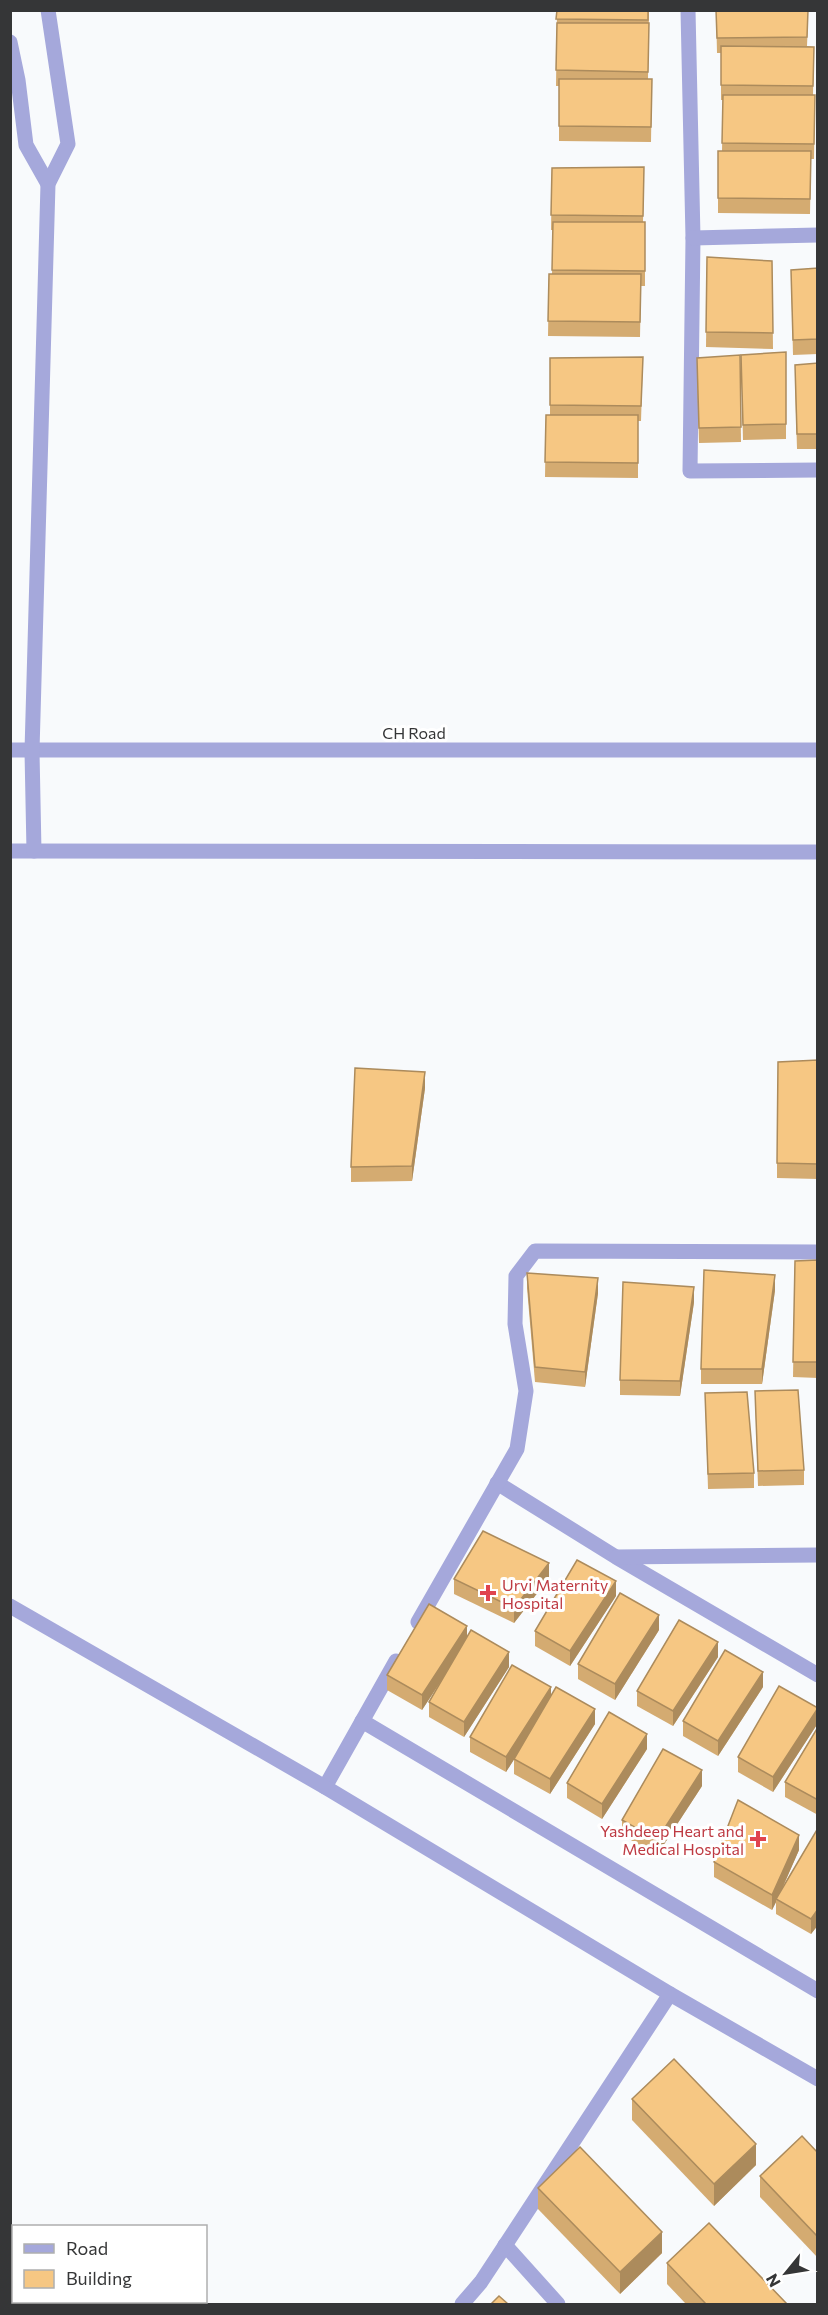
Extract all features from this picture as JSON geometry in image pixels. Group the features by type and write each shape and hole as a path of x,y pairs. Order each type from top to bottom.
{"street":[{"path":"34,851 32,751 48,184 68,144 48,10"},
{"path":"688,10 693,238 690,471 818,470"},
{"path":"10,42 18,80 26,145 48,184"},
{"path":"693,238 818,235"},
{"name":"CH Road","path":"10,750 818,750"},
{"path":"10,851 818,852"},
{"path":"413,1632 517,1449 526,1390 515,1324 516,1276 535,1251 818,1252"},
{"path":"497,1483 616,1557 818,1675"},
{"path":"616,1557 818,1554"},
{"path":"10,1606 325,1787 670,1994 818,2079"},
{"path":"325,1787 401,1652"},
{"path":"362,1721 818,1991"},
{"path":"462,2304 481,2282 670,1994"},
{"path":"505,2245 558,2304"}],"building":[{"path":"557,10 648,10 648,20 556,19"},
{"path":"716,10 808,10 807,37 717,38"},
{"path":"557,23 649,23 648,72 556,70"},
{"path":"721,46 814,47 813,86 721,85"},
{"path":"559,79 652,79 651,127 559,126"},
{"path":"723,95 815,95 814,144 722,143"},
{"path":"718,151 811,151 810,199 718,198"},
{"path":"644,167 643,216 551,215 552,168"},
{"path":"553,222 645,222 645,271 552,270"},
{"path":"707,257 772,261 773,333 706,332"},
{"path":"818,268 818,339 793,340 791,270"},
{"path":"549,274 641,274 640,322 548,321"},
{"path":"786,352 786,424 743,425 741,355"},
{"path":"740,355 741,427 699,428 697,358"},
{"path":"643,357 641,406 550,405 550,358"},
{"path":"818,363 818,434 797,434 795,365"},
{"path":"546,415 638,415 638,463 545,462"},
{"path":"818,1060 818,1164 777,1163 778,1062"},
{"path":"355,1068 425,1072 412,1166 351,1167"},
{"path":"818,1260 818,1362 793,1362 795,1261"},
{"path":"704,1270 775,1275 762,1369 701,1369"},
{"path":"527,1273 598,1278 585,1372 535,1367"},
{"path":"623,1282 694,1287 680,1381 620,1380"},
{"path":"798,1390 804,1470 758,1471 755,1391"},
{"path":"747,1392 754,1473 708,1474 705,1393"},
{"path":"483,1531 549,1563 514,1608 454,1579"},
{"path":"577,1560 616,1581 570,1651 535,1631"},
{"path":"620,1593 659,1615 615,1684 578,1664"},
{"path":"429,1604 467,1626 422,1695 387,1675"},
{"path":"679,1620 718,1642 673,1711 637,1691"},
{"path":"471,1630 509,1652 464,1722 429,1702"},
{"path":"725,1650 763,1672 718,1741 683,1721"},
{"path":"512,1665 551,1687 506,1757 470,1737"},
{"path":"779,1686 818,1708 773,1777 738,1757"},
{"path":"556,1687 595,1709 550,1779 514,1759"},
{"path":"609,1712 647,1734 602,1804 567,1783"},
{"path":"818,1727 818,1800 785,1782"},
{"path":"663,1749 702,1770 657,1840 622,1820"},
{"path":"738,1800 799,1835 772,1895 714,1862"},
{"path":"818,1828 818,1909 811,1919 776,1899"},
{"path":"674,2059 756,2144 714,2184 632,2099"},
{"path":"802,2136 818,2153 818,2237 760,2176"},
{"path":"580,2147 662,2232 620,2272 538,2188"},
{"path":"709,2223 787,2304 706,2304 667,2263"},
{"path":"499,2296 508,2304 491,2304"}],"place":[{"name":"Urvi Maternity Hospital","path":"488,1593"},
{"name":"Yashdeep Heart and Medical Hospital","path":"758,1839"}]}
